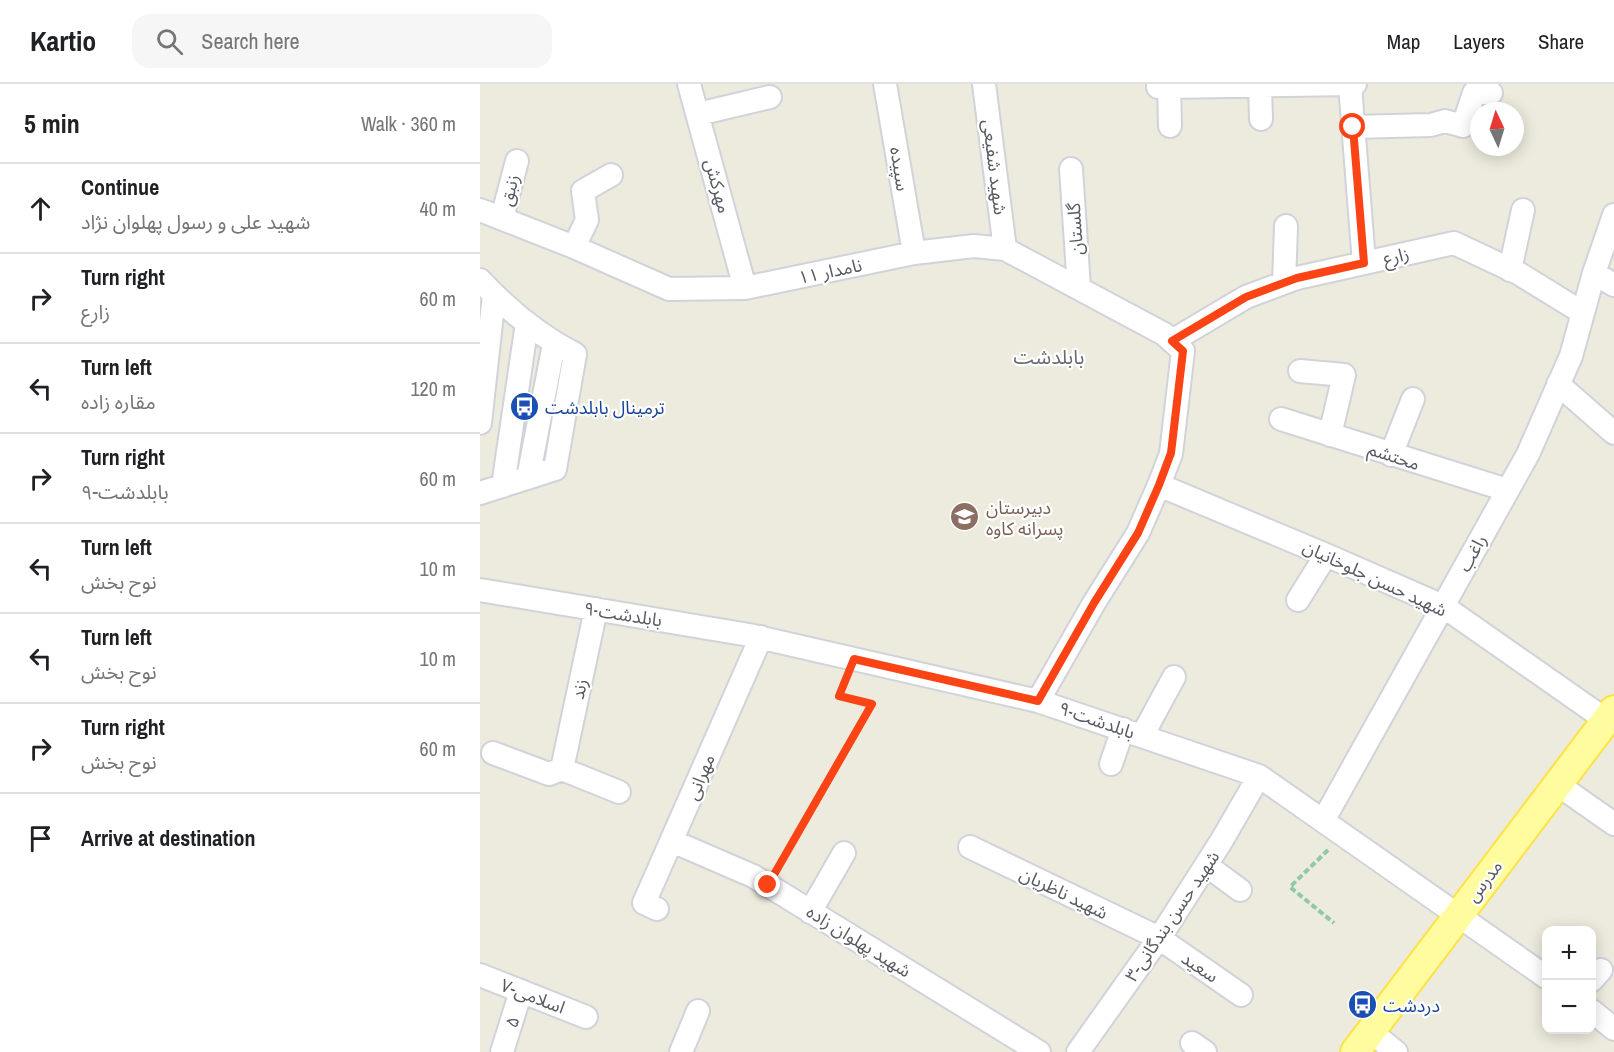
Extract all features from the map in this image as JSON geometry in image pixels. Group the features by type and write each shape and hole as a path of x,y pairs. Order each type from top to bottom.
{"main road":[{"name":"مدرس","path":"1362,1042 1610,715"}],"street":[{"name":"مهرکش","path":"689,84 745,288"},
{"name":"سپیده","path":"885,84 914,253"},
{"name":"شهید شفیعی","path":"984,84 1005,249"},
{"path":"1170,126 1161,86 1355,84"},
{"path":"1350,85 1364,263"},
{"path":"1260,86 1261,119"},
{"path":"1353,127 1431,125 1446,121 1463,126 1474,93 1491,93"},
{"path":"698,114 770,97"},
{"name":"زنبق","path":"502,218 517,161"},
{"name":"گلستان","path":"1071,169 1079,288"},
{"path":"574,247 587,220 583,191 611,175"},
{"name":"۱۱ نامدار","path":"480,210 574,247 669,289 745,288 914,253 974,246 1005,249 1164,334 1172,341"},
{"path":"1510,270 1523,210"},
{"name":"راغب","path":"1323,821 1528,454 1571,356 1594,273 1614,215"},
{"path":"1284,283 1286,226"},
{"name":"زارع","path":"1172,341 1246,297 1297,278 1454,243 1510,270 1583,313"},
{"path":"1594,273 1614,285"},
{"path":"480,493 555,470 575,354 554,344 487,288"},
{"path":"480,423 487,288"},
{"path":"503,486 527,323"},
{"path":"1038,701 1094,603 1138,533 1171,453 1183,351 1172,341"},
{"path":"1300,371 1344,375 1330,435"},
{"path":"1558,384 1614,433"},
{"path":"1391,455 1413,399"},
{"name":"محتشم","path":"1281,419 1507,490"},
{"name":"شهید حسن جلوخانیان","path":"1159,485 1443,606 1610,715"},
{"path":"1298,600 1326,555"},
{"name":"۹-بابلدشت","path":"480,590 761,637 1038,701 1133,732 1259,776 1458,916"},
{"name":"زند","path":"561,769 596,609"},
{"name":"مهرانی","path":"657,909 644,903 761,637"},
{"path":"1111,764 1174,678"},
{"path":"493,753 549,774 561,769 619,792"},
{"name":"۳-شهید حسن بندگانی","path":"1078,1052 1159,938 1259,776"},
{"path":"1557,784 1614,824"},
{"name":"شهید پهلوان زاده","path":"672,841 753,876 1039,1052"},
{"name":"شهید ناظریان","path":"970,847 1159,938"},
{"path":"810,912 844,853"},
{"path":"1206,865 1240,890"},
{"path":"1458,916 1542,974"},
{"name":"سعید","path":"1159,938 1241,995"},
{"name":"۷-اسلامی","path":"480,975 586,1017"},
{"name":"۵","path":"502,1052 521,991"},
{"path":"681,1052 698,1011"},
{"path":"1596,1014 1614,1029"},
{"path":"1362,1042 1396,1052"}],"path":[{"path":"768,885 872,704 839,696 854,659"},
{"path":"1334,923 1290,887 1342,835"}],"place":[{"name":"ترمینال بابلدشت","path":"524,407"},
{"name":"دبیرستان پسرانه کاوه","path":"965,517"},
{"name":"دردشت","path":"1362,1005"}],"district":[{"name":"بابلدشت","path":"1049,356"}],"route":[{"path":"768,885 872,704 839,696 854,659 1038,701 1094,603 1138,533 1171,453 1183,351 1172,341 1246,297 1297,278 1364,263 1353,127"}]}
